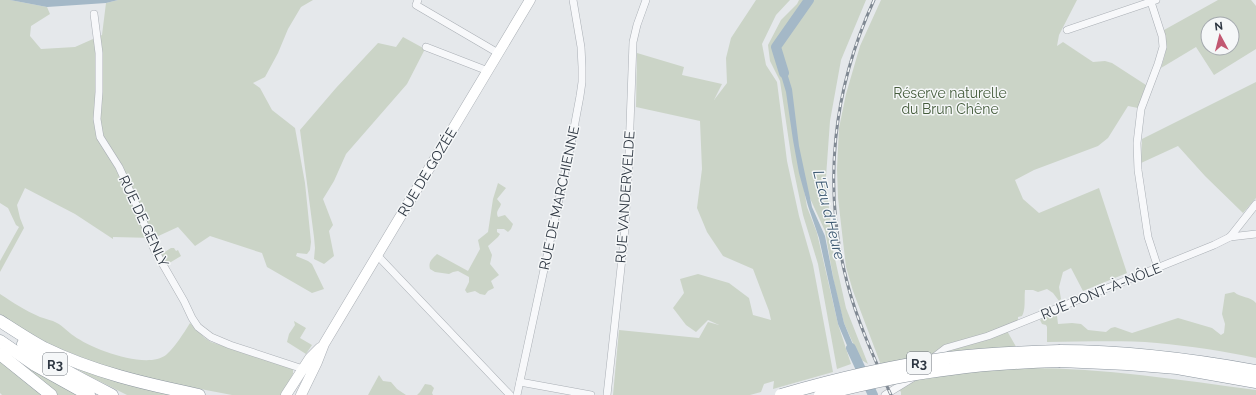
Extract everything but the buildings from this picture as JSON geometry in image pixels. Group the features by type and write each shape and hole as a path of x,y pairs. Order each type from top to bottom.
{"highway":[{"path":"0,321 44,348 89,367 157,387 199,395"},
{"name":"R3","path":"0,328 40,356 112,395"},
{"name":"R3","path":"0,341 35,365 89,395"},
{"name":"R3","path":"820,395 859,385 950,369 1003,364 1060,356 1115,352 1178,358 1256,371"},
{"path":"0,354 51,395"},
{"name":"R3","path":"781,395 856,375 940,360 995,354 1060,356 1177,368 1256,382"}],"main road":[{"name":"RUE DE GOZÉE","path":"301,395 310,358 324,344 530,0"},
{"name":"RUE DE GOZÉE","path":"286,395 307,371"}],"street":[{"path":"418,0 416,5 498,53"},
{"name":"RUE DE MARCHIENNE","path":"517,395 580,96 582,67 573,0"},
{"name":"RUE VANDERVELDE","path":"607,395 624,240 634,42 637,25 646,0"},
{"path":"1067,30 1153,1 1162,36 1163,47 1139,117 1138,170 1148,237 1158,268"},
{"name":"RUE DE GENLY","path":"94,14 99,53 100,92 97,119 100,136 119,167 140,213 154,249 192,318 198,327 211,337 307,371"},
{"path":"426,47 488,71"},
{"name":"RUE PONT-À-NÔLE","path":"885,395 914,377 934,357 946,348 988,336 1158,268 1230,237 1256,204"},
{"path":"1230,237 1256,234"},
{"path":"377,255 510,395"},
{"path":"520,382 591,395"}],"green space":[{"path":"0,0 10,0 47,7 50,14 31,26 30,36 41,49 75,47 102,35 106,3 118,0 313,0 301,7 288,29 278,53 265,77 253,83 260,88 272,110 295,128 305,183 311,242 310,250 307,254 297,253 296,256 312,264 324,289 312,293 267,267 262,253 210,236 195,246 178,227 154,238 113,237 113,239 75,214 25,188 17,205 24,228 0,272 0,261 19,227 16,225 8,208 0,203"},
{"path":"756,0 790,0 776,15 762,44 766,65 777,82 787,161 799,216 813,265 833,372 773,389 774,381 764,384 761,392 750,395 613,395 619,330 699,338 708,322 719,325 708,320 696,332 686,325 673,308 684,293 680,279 698,274 729,283 749,298 753,315 771,320 753,269 723,256 707,232 697,208 702,169 700,121 636,107 637,53 684,67 682,75 722,84 714,100 727,83 726,58 731,38"},
{"path":"799,0 866,0 841,60 830,121 826,177 833,250 846,308 868,364 860,359 844,323 835,288 825,231 803,183 807,207 817,233 838,324 851,364 837,369 818,264 803,215 792,162 780,81 770,61 768,45 781,20"},
{"name":"Réserve naturelle du Brun Chêne","path":"881,0 1077,0 1059,35 1057,46 1063,42 1093,62 1105,61 1112,63 1146,85 1138,108 1128,106 1108,138 1098,146 1034,170 1015,180 1023,199 1039,213 1099,188 1127,273 1083,291 1071,268 1063,272 1059,287 1061,299 1059,301 1053,293 1047,289 1038,292 1033,290 1025,290 1022,316 1018,317 1018,324 1006,329 1028,368 1085,370 1142,375 1256,390 1256,395 901,395 901,392 881,365 853,291 846,267 838,198 837,169 839,128 846,94 860,46"},
{"path":"1218,0 1251,0 1256,6 1256,49 1214,75 1202,56 1240,56 1240,16 1200,16 1200,53 1196,47 1161,68 1166,49 1164,30"},
{"path":"403,37 425,49 407,84 346,154 334,181 323,199 333,225 329,231 334,256 324,264 314,259 314,237 300,130 336,88 378,43 396,47"},
{"path":"1256,82 1256,198 1243,213 1205,176 1178,146 1141,163 1142,139"},
{"path":"498,183 506,188 497,199 501,204 497,215 498,217 505,215 513,224 508,232 504,229 497,229 497,232 500,234 488,246 492,255 490,264 499,275 491,281 494,288 488,291 485,295 475,291 467,293 465,290 469,282 469,277 458,271 449,274 435,272 430,269 430,262 437,254 468,271 480,249 478,240 488,232 493,199"},
{"path":"171,248 174,248 176,251 178,250 181,256 166,265 160,255"},
{"path":"1234,292 1251,299 1256,303 1256,358 1207,349 1157,343 1115,341 1047,342 1047,327 1046,325 1042,324 1040,320 1045,317 1057,316 1058,324 1081,324 1088,330 1106,332 1115,327 1132,333 1178,318 1212,328 1221,335 1224,333 1225,324 1222,314 1225,294"},
{"path":"0,294 29,312 59,324 93,347 119,356 146,360 157,359 166,355 176,344 190,323 211,342 293,369 293,374 281,395 232,395 148,379 96,363 53,346 21,328 0,314"},
{"path":"294,321 306,328 300,338 312,345 306,354 287,342 289,334 295,325"},
{"path":"0,348 77,395 58,395"},
{"path":"51,354 184,395 127,395 89,376"},
{"path":"0,359 42,395 2,395 0,393"},
{"path":"379,375 383,381 391,382 397,389 406,395 368,395"},
{"path":"425,384 431,385 434,388 432,393 433,395 417,395 420,392"}],"water":[{"path":"10,0 118,0 106,3 47,7"},
{"path":"783,60 792,89 799,146 812,207 825,236 844,323 859,359 854,362 838,324 819,238 799,173 786,92 777,62"}],"waterway":[{"name":"L'Eau d'Heure","path":"784,73 776,47 809,0"},
{"name":"L'Eau d'Heure","path":"851,348 873,395"}],"railway":[{"path":"874,0 860,34 849,68 841,103 836,138 834,174 835,210 839,246 851,297 866,339 891,395"}]}
